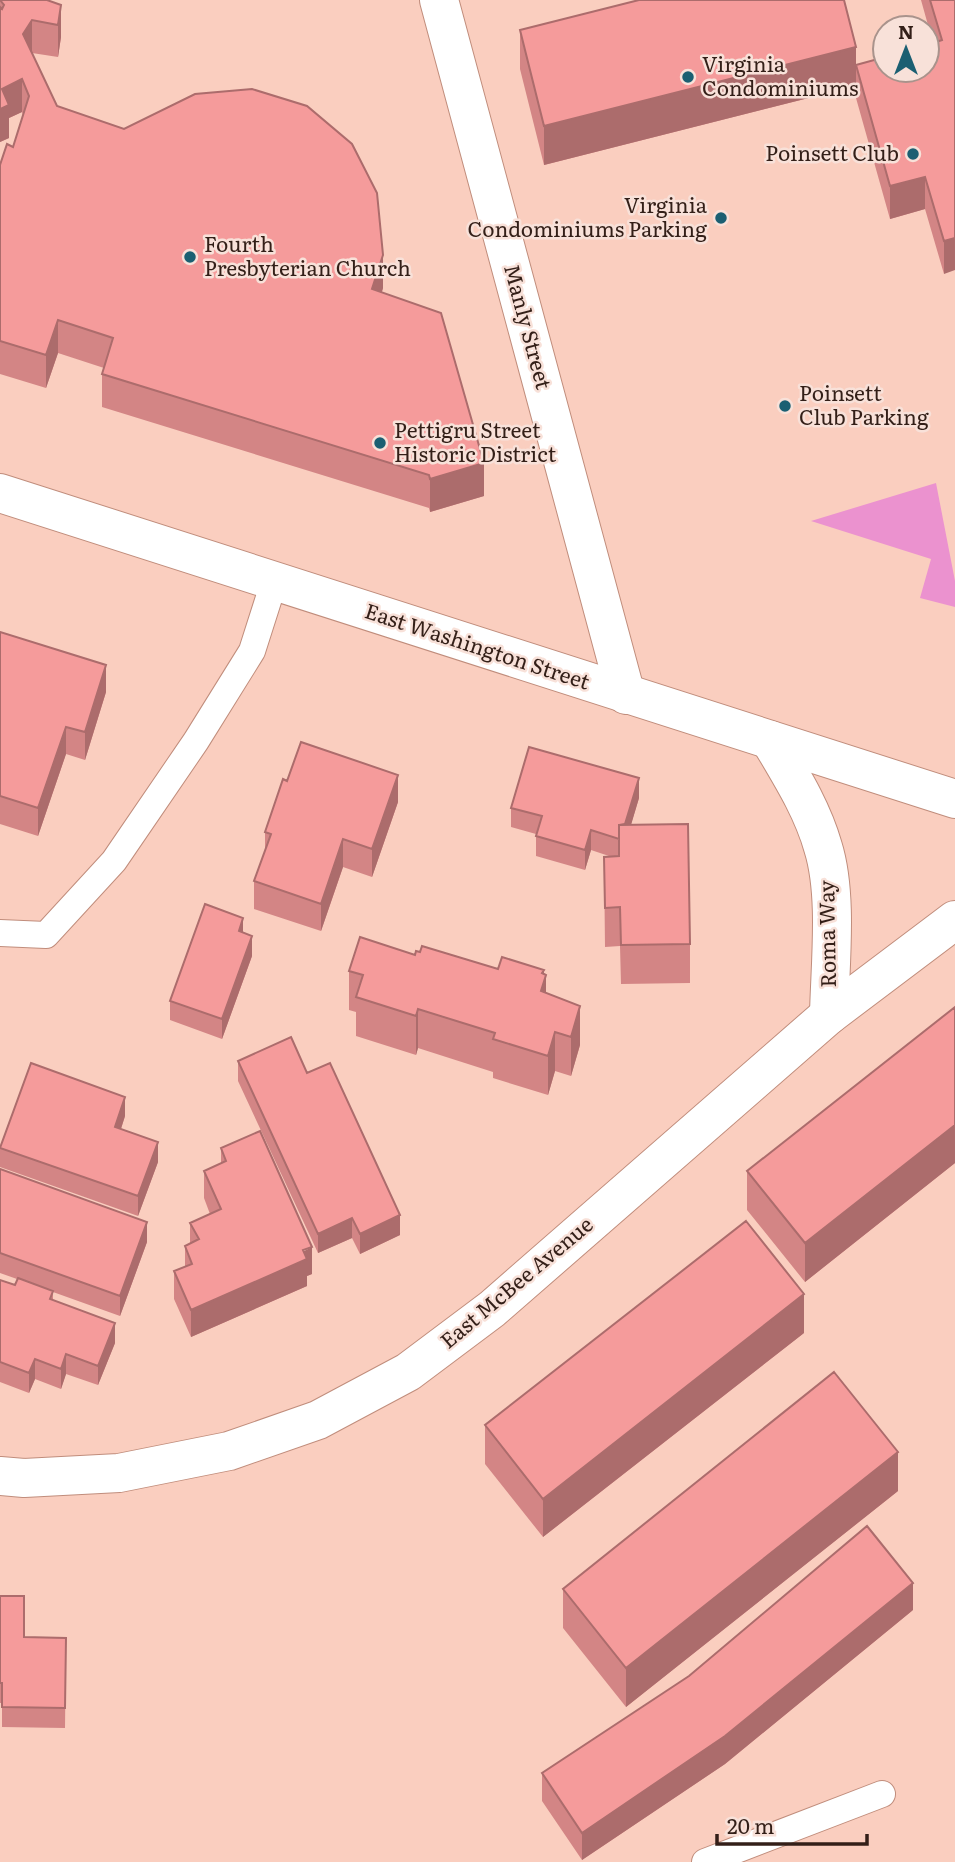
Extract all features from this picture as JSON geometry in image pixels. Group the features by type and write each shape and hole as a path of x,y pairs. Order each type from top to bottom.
{"street":[{"name":"Manly Street","path":"439,0 626,695"},
{"name":"East Washington Street","path":"0,493 955,799"},
{"name":"Roma Way","path":"770,740 808,807 824,848 831,891 829,1015"},
{"name":"East McBee Avenue","path":"0,1476 24,1478 120,1473 229,1451 318,1420 408,1372 492,1309 829,1015 955,920"}],"lane":[{"path":"0,933 46,935 114,861 196,741 252,651 274,582"},
{"path":"705,1862 882,1794"}],"shaded area":[{"path":"936,483 955,581 955,607 920,598 931,559 811,521"}],"building":[{"name":"Fourth Presbyterian Church","path":"0,0 47,0 61,5 58,25 32,20 23,34 57,106 124,129 195,94 252,89 307,106 352,144 377,193 383,255 372,289 441,313 484,463 430,479 429,475 102,374 113,338 58,320 46,355 0,341 0,165 7,144 13,147 29,96 22,79 2,89 9,105 0,109 0,7 2,9 4,5"},
{"name":"Virginia Condominiums","path":"639,0 844,0 856,47 544,126 520,30"},
{"name":"Poinsett Club","path":"930,0 955,0 955,238 944,241 925,177 890,186 856,65 871,61 871,84 941,84 941,14 934,14"},
{"path":"0,632 106,665 85,732 66,727 38,808 0,796"},
{"path":"301,742 398,775 372,849 343,839 321,904 254,881 271,834 265,832 283,779 287,781"},
{"path":"529,747 639,778 625,824 619,825 619,839 591,830 585,850 536,836 542,816 511,808"},
{"path":"688,824 690,944 621,945 620,907 605,908 604,857 619,856 619,825"},
{"path":"205,904 243,918 239,931 252,936 222,1019 170,1001"},
{"path":"360,937 415,955 416,951 420,952 422,946 498,969 502,957 544,970 542,973 546,975 541,991 580,1006 571,1037 555,1032 548,1056 493,1039 495,1033 418,1009 416,1016 356,997 363,975 349,971"},
{"path":"955,1007 955,1125 805,1243 747,1171"},
{"path":"291,1037 307,1073 330,1063 400,1215 360,1234 352,1218 318,1234 238,1061"},
{"path":"31,1063 125,1097 115,1127 158,1142 138,1196 0,1148"},
{"path":"260,1131 312,1247 303,1250 307,1259 191,1310 174,1271 192,1264 185,1246 199,1239 190,1223 221,1209 204,1171 226,1161 221,1148"},
{"path":"0,1169 147,1222 120,1296 0,1253"},
{"path":"746,1221 804,1294 543,1499 485,1425"},
{"path":"18,1278 53,1291 50,1299 115,1323 98,1366 66,1354 61,1369 35,1359 29,1373 0,1362 0,1280 15,1285"},
{"path":"834,1372 898,1452 626,1668 563,1589"},
{"path":"867,1526 913,1583 725,1736 582,1833 542,1773 689,1676"},
{"path":"0,1596 24,1596 24,1637 66,1638 65,1708 2,1707"}],"place":[{"name":"Virginia Condominiums","path":"688,77"},
{"name":"Poinsett Club","path":"913,154"},
{"name":"Virginia Condominiums Parking","path":"721,218"},
{"name":"Fourth Presbyterian Church","path":"190,257"},
{"name":"Poinsett Club Parking","path":"785,406"},
{"name":"Pettigru Street Historic District","path":"380,443"}]}
